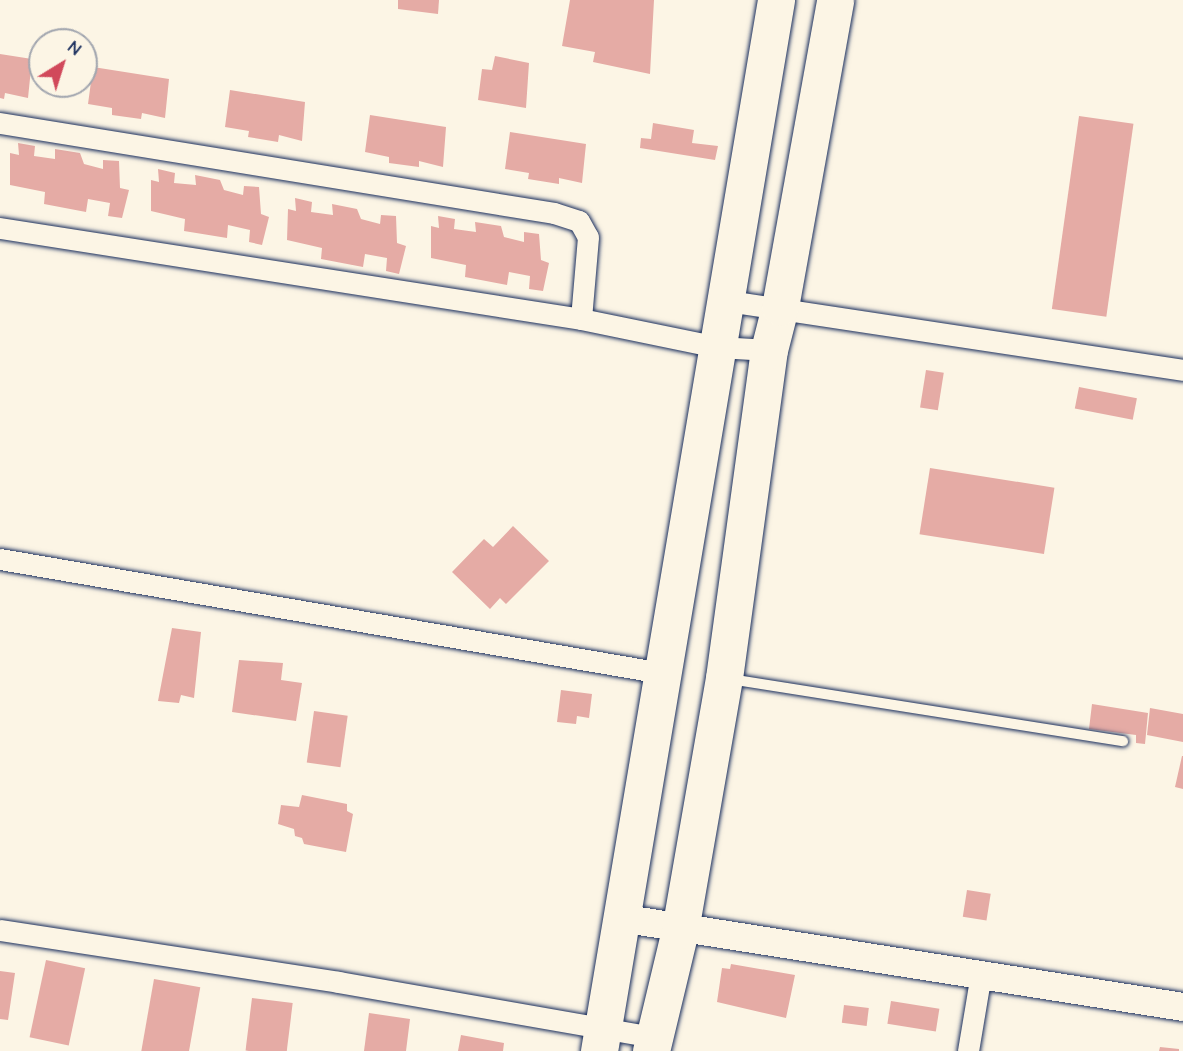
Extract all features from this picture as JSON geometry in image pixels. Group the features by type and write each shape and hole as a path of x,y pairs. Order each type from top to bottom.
{"highway":[{"path":"601,1039 718,346 728,301 776,0"},
{"path":"653,1044 680,930 724,678 769,350 780,307 835,0"}],"street":[{"path":"0,123 554,213 579,221 589,237 581,319"},
{"path":"0,228 581,319 718,346 769,350"},
{"path":"728,301 1183,370"},
{"path":"0,559 662,673"},
{"path":"620,918 680,930 981,973 1183,1007"},
{"path":"0,930 601,1039 653,1044"},
{"path":"968,1051 981,973"}],"lane":[{"path":"724,678 1123,741"}],"building":[{"path":"398,0 439,0 438,14 398,9"},
{"path":"570,0 654,0 650,74 593,62 595,52 562,46"},
{"path":"0,54 28,58 28,98 5,93 4,99 0,98"},
{"path":"495,56 529,63 526,108 478,100 482,69 492,70"},
{"path":"98,68 169,79 165,118 142,113 141,119 112,115 112,108 88,104 89,98 98,98"},
{"path":"230,90 305,102 302,141 279,135 278,142 248,137 249,131 225,127"},
{"path":"370,115 446,127 443,167 419,161 419,167 389,163 389,157 365,152"},
{"path":"1079,116 1133,124 1106,317 1052,309"},
{"path":"653,123 694,130 692,143 718,146 715,160 640,148 641,138 651,139"},
{"path":"510,132 586,144 582,183 559,178 559,184 528,179 529,173 505,169"},
{"path":"18,143 35,146 34,156 55,159 55,149 80,153 84,164 103,169 103,160 119,161 120,188 129,190 122,218 108,216 110,203 88,199 86,212 44,204 45,192 10,185 10,153 19,155"},
{"path":"158,169 175,173 174,183 196,185 195,175 220,180 224,190 243,195 244,186 259,187 261,214 269,217 262,245 249,242 250,230 228,225 227,238 184,231 185,219 151,211 151,180 159,182"},
{"path":"295,198 312,202 311,212 333,215 332,204 357,209 361,219 380,224 381,215 396,216 397,243 406,246 399,274 386,271 387,258 365,254 363,267 321,259 322,248 287,240 288,209 296,211"},
{"path":"438,216 455,219 454,229 476,232 475,222 501,226 504,237 524,242 524,232 539,234 541,260 549,263 543,291 529,289 530,276 509,272 507,285 465,277 466,265 431,258 431,226 439,228"},
{"path":"926,370 944,373 938,410 920,408"},
{"path":"1079,387 1137,398 1133,420 1075,409"},
{"path":"930,468 1054,488 1044,554 920,534"},
{"path":"513,526 549,561 506,604 500,598 490,609 452,572 484,539 493,547"},
{"path":"172,628 201,632 194,698 181,695 179,703 158,701"},
{"path":"239,660 283,663 281,680 302,683 296,721 232,712"},
{"path":"561,690 592,694 589,718 577,716 576,724 557,722"},
{"path":"1092,704 1148,713 1145,744 1136,743 1136,735 1089,729"},
{"path":"1150,708 1183,714 1183,742 1147,735"},
{"path":"314,711 348,716 340,767 307,762"},
{"path":"1183,756 1183,789 1175,787"},
{"path":"302,795 347,804 347,811 353,814 346,852 304,844 302,838 295,836 294,829 278,824 281,805 299,807"},
{"path":"967,890 991,894 986,920 963,917"},
{"path":"46,960 85,968 69,1046 30,1037"},
{"path":"731,964 795,975 786,1018 717,1002 722,968 730,969"},
{"path":"0,971 15,973 8,1020 0,1019"},
{"path":"154,979 200,987 189,1051 141,1051"},
{"path":"252,998 293,1003 287,1051 246,1051"},
{"path":"891,1001 939,1009 936,1031 887,1024"},
{"path":"844,1005 869,1008 867,1026 842,1023"},
{"path":"369,1013 410,1019 406,1051 364,1051"},
{"path":"461,1035 504,1043 503,1051 458,1051"},
{"path":"1160,1047 1179,1049 1179,1051 1159,1051"}]}
